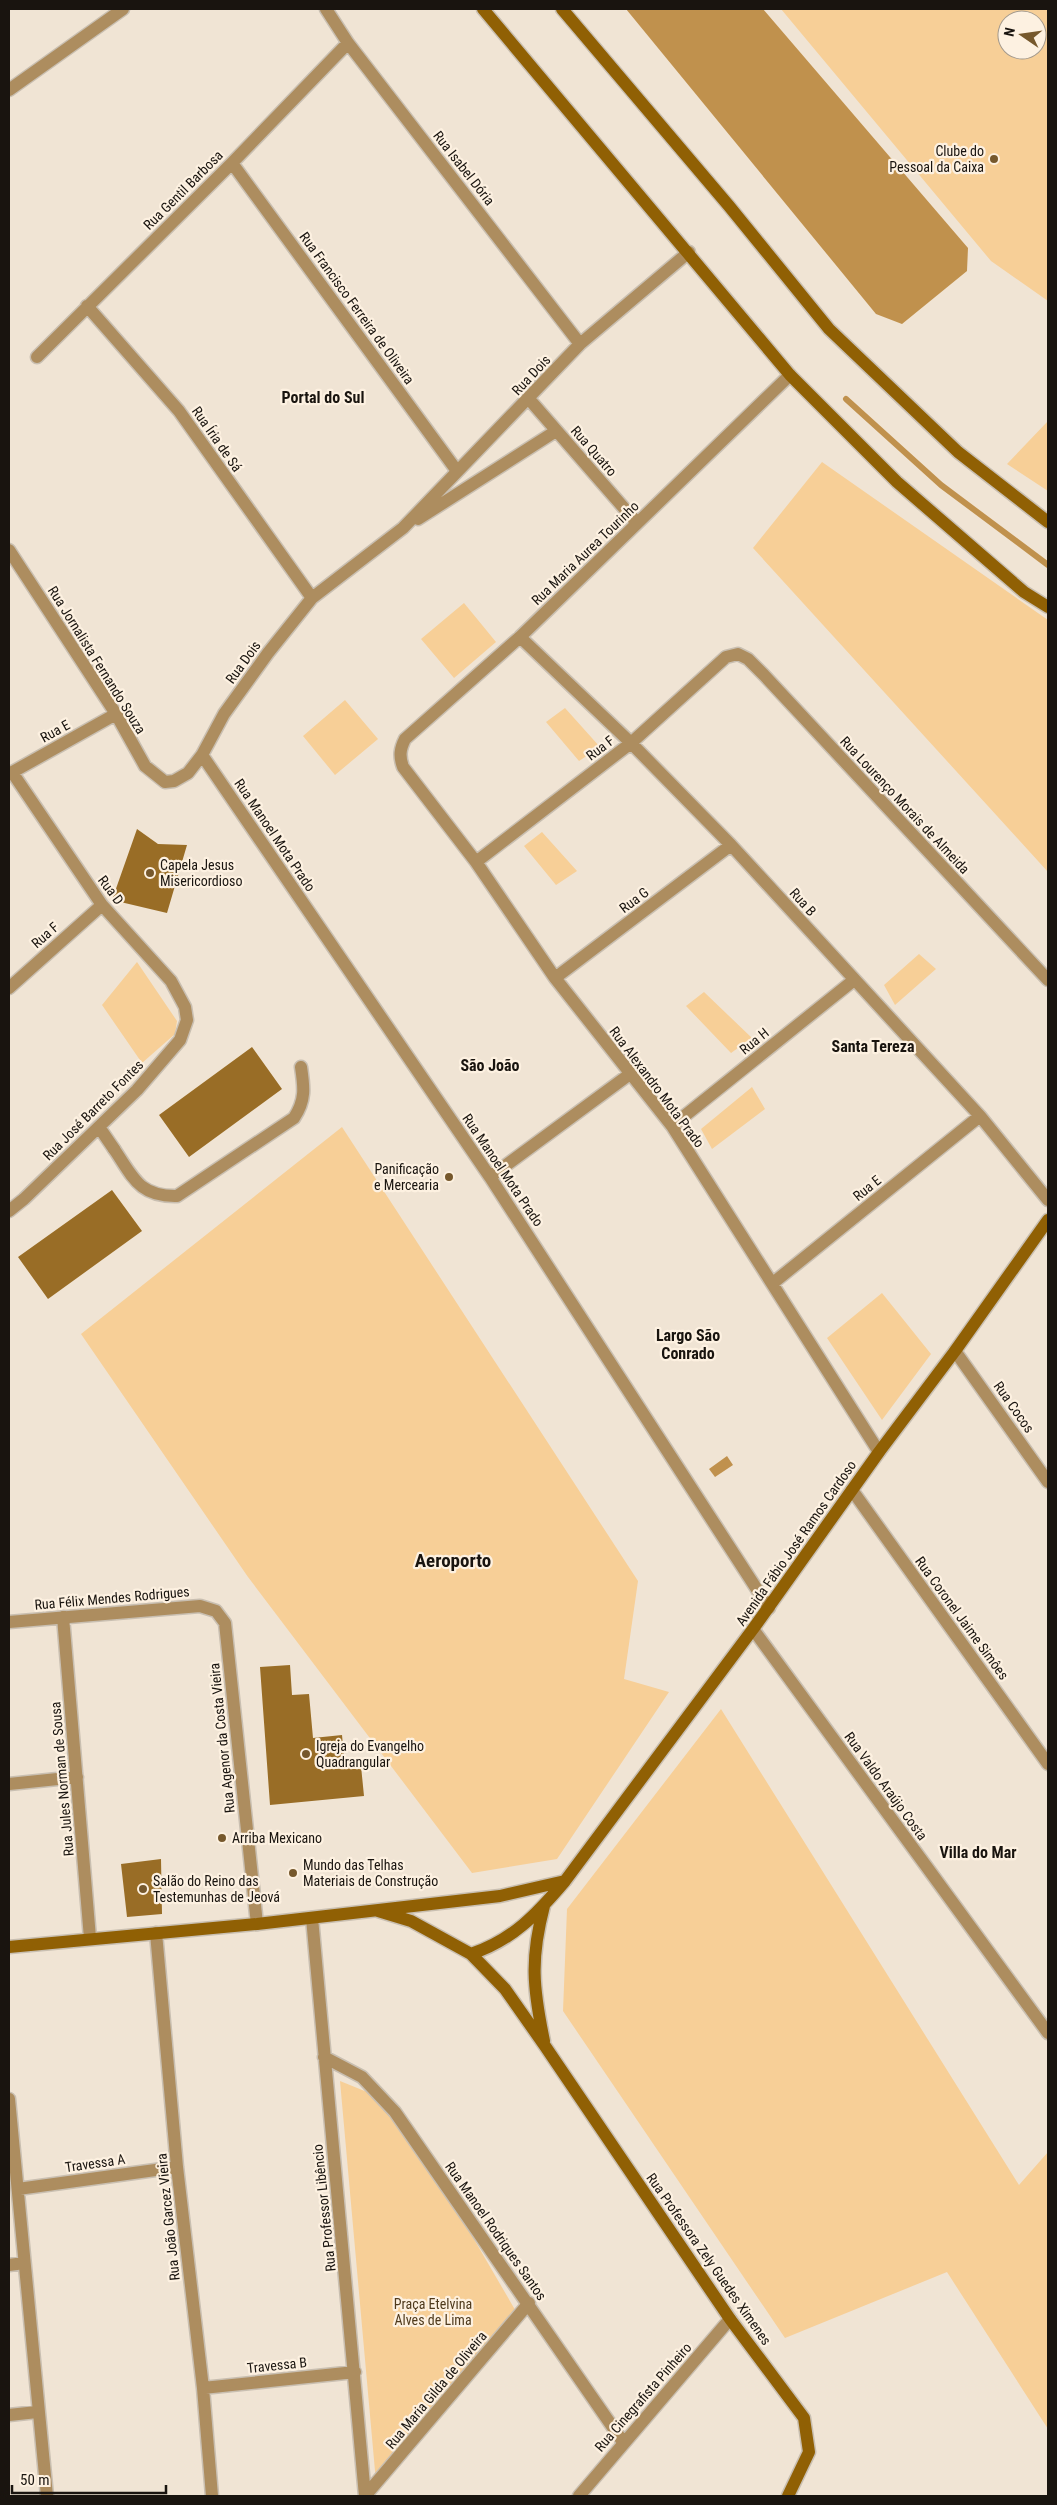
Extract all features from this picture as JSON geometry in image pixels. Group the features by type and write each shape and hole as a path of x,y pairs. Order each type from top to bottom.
{"street":[{"path":"9,90 123,9"},
{"name":"Rua Isabel Dória","path":"326,9 348,43 580,344"},
{"path":"482,9 689,252 790,375 897,482 1024,592 1048,607"},
{"path":"562,9 729,206 829,329 958,452 1048,522"},
{"name":"Rua Gentil Barbosa","path":"37,357 232,163 348,43"},
{"name":"Rua Francisco Ferreira de Oliveira","path":"232,163 456,470"},
{"name":"Rua Dois","path":"403,528 456,470 529,399 580,344 689,252"},
{"name":"Rua Íria de Sá","path":"87,306 179,411 312,598"},
{"name":"Rua Maria Aurea Tourinho","path":"400,750 406,739 520,637 790,375"},
{"name":"Rua Quatro","path":"529,399 637,522"},
{"name":"Rua Dois","path":"165,782 174,781 188,773 202,755 224,714 268,653 312,598 403,528 556,430"},
{"name":"Rua Jornalista Fernando Souza","path":"9,550 116,714 145,766 165,782"},
{"name":"Rua B","path":"520,637 631,743 731,845 980,1116 1048,1200"},
{"name":"Rua F","path":"476,862 631,743 726,657 738,654"},
{"name":"Rua Lourenço Morais de Almeida","path":"738,654 748,659 764,675 1048,980"},
{"name":"Rua E","path":"11,773 116,714"},
{"name":"Rua Alexandro Mota Prado","path":"400,750 403,767 476,862 555,978 672,1126 773,1282 879,1452"},
{"name":"Rua Manoel Mota Prado","path":"202,755 490,1177 769,1608"},
{"name":"Rua D","path":"11,773 102,905 171,981 185,1006 187,1020"},
{"name":"Rua G","path":"555,978 731,845"},
{"name":"Rua F","path":"9,988 102,905"},
{"name":"Rua H","path":"672,1126 854,980"},
{"name":"Rua José Barreto Fontes","path":"9,1211 137,1090 180,1040 187,1020"},
{"path":"99,1127 146,1191 159,1197 176,1196 294,1118 301,1108 304,1094 301,1066"},
{"path":"490,1177 630,1074"},
{"name":"Rua E","path":"773,1282 980,1116"},
{"name":"Avenida Fábio José Ramos Cardoso","path":"471,1954 492,1947 508,1938 544,1906 565,1881 769,1608 879,1452 1048,1220"},
{"name":"Rua Cocos","path":"955,1350 1048,1482"},
{"name":"Rua Coronel Jaime Simôes","path":"852,1490 1048,1764"},
{"name":"Rua Félix Mendes Rodrigues","path":"9,1622 200,1606 216,1611"},
{"name":"Rua Agenor da Costa Vieira","path":"216,1611 225,1623 257,1924"},
{"name":"Rua Jules Norman de Sousa","path":"63,1617 90,1938"},
{"name":"Rua Valdo Araújo Costa","path":"753,1629 1048,2033"},
{"path":"9,1784 77,1777"},
{"path":"9,1947 378,1911 500,1896 565,1881"},
{"path":"544,1906 536,1939 533,1970 536,2004 545,2046"},
{"name":"Rua Professora Zely Guedes Ximenes","path":"378,1911 411,1921 471,1954 504,1989 545,2046 730,2318 804,2418 809,2452 788,2496"},
{"name":"Rua Professor Libêncio","path":"312,1918 365,2496"},
{"name":"Rua João Garcez Vieira","path":"156,1933 177,2167 203,2388 212,2496"},
{"name":"Rua Manoel Rodriques Santos","path":"324,2056 362,2077 395,2112 529,2303 623,2442"},
{"path":"9,2099 37,2412 47,2496"},
{"name":"Travessa A","path":"18,2189 177,2167"},
{"path":"9,2265 24,2264"},
{"name":"Rua Maria Gilda de Oliveira","path":"365,2496 529,2303"},
{"name":"Rua Cinegrafista Pinheiro","path":"579,2496 730,2318"},
{"name":"Travessa B","path":"203,2388 355,2372"},
{"path":"9,2415 37,2412"}],"green space":[{"name":"Clube do Pessoal da Caixa","path":"781,9 1048,9 1048,301 991,261"},
{"path":"1048,421 1048,491 1007,464"},
{"path":"822,462 1048,620 1048,872 753,548"},
{"path":"464,603 496,642 454,678 421,639"},
{"path":"345,700 378,739 335,775 303,736"},
{"path":"565,708 600,747 579,761 546,722"},
{"path":"542,832 577,871 556,885 524,846"},
{"path":"919,954 936,969 895,1005 884,985"},
{"path":"137,962 177,1021 175,1034 142,1063 102,1005"},
{"path":"704,992 752,1038 731,1053 686,1006"},
{"path":"752,1087 765,1109 712,1149 701,1129"},
{"path":"342,1127 638,1581 624,1679 669,1692 557,1859 472,1873 248,1577 81,1334"},
{"path":"882,1293 931,1354 882,1420 827,1338"},
{"path":"721,1709 1019,2185 1048,2152 1048,2429 947,2272 785,2338 563,2011 567,1909"},
{"name":"Praça Etelvina Alves de Lima","path":"340,2081 372,2094 425,2155 521,2320 376,2482"}],"shaded area":[{"path":"626,9 763,9 968,248 967,271 902,324 876,314"},
{"path":"727,1456 733,1465 715,1477 709,1469"}],"building":[{"name":"Capela Jesus Misericordioso","path":"137,829 158,844 187,845 167,913 112,900"},
{"path":"252,1047 282,1089 189,1157 159,1115"},
{"path":"112,1190 142,1231 48,1299 18,1257"},
{"path":"290,1665 292,1695 309,1694 313,1738 342,1735 345,1767 361,1766 364,1796 270,1805 260,1667"},
{"name":"Salão do Reino das Testemunhas de Jeová","path":"161,1859 162,1914 127,1917 121,1864"}],"waterway":[{"path":"846,399 941,485 1048,565"}],"place":[{"name":"Clube do Pessoal da Caixa","path":"994,159"},
{"name":"Capela Jesus Misericordioso","path":"150,873"},
{"name":"Panificação e Mercearia","path":"449,1177"},
{"name":"Igreja do Evangelho Quadrangular","path":"306,1754"},
{"name":"Arriba Mexicano","path":"222,1838"},
{"name":"Mundo das Telhas Materiais de Construção","path":"293,1873"},
{"name":"Salão do Reino das Testemunhas de Jeová","path":"143,1889"}],"district":[{"name":"Portal do Sul","path":"323,397"},
{"name":"Santa Tereza","path":"873,1046"},
{"name":"São João","path":"490,1065"},
{"name":"Largo São Conrado","path":"688,1344"},
{"name":"Aeroporto","path":"453,1560"},
{"name":"Villa do Mar","path":"978,1852"}]}
